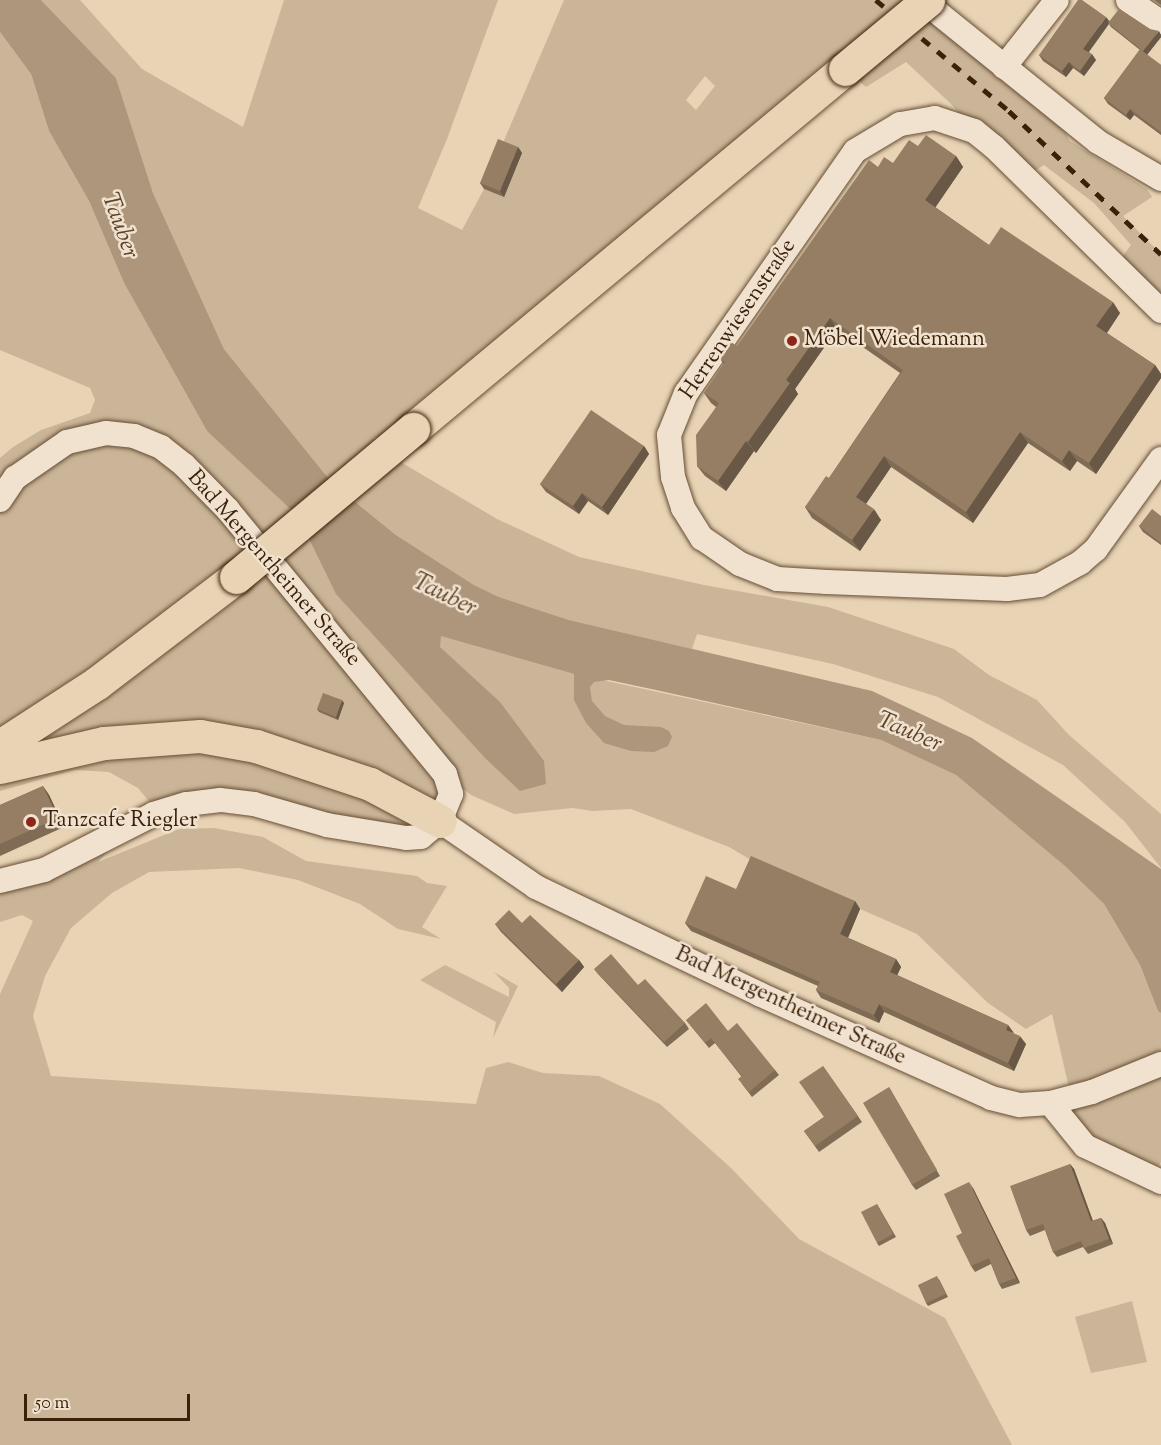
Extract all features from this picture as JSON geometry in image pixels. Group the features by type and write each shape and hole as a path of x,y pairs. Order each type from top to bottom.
{"main road":[{"path":"0,746 106,677 236,577 928,0"},
{"path":"0,767 104,743 200,736 256,746 370,784 440,821"}],"street":[{"path":"922,0 1098,142 1161,178"},
{"path":"1004,67 1057,0"},
{"path":"1128,0 1161,22"},
{"name":"Herrenwiesenstraße","path":"1161,311 1002,154 974,131 935,118 900,124 855,151 686,393 669,435 676,488 682,508 702,538 740,564 777,579 827,582 1007,589 1040,585 1080,563 1096,549 1161,459"},
{"name":"Bad Mergentheimer Straße","path":"0,500 15,478 67,442 106,433 134,436 161,447 184,465 228,510 445,774 451,794 440,821 536,887 759,994 991,1098 1020,1105 1050,1103 1092,1092 1152,1068"},
{"path":"0,881 44,870 154,814 186,804 220,800 254,804 327,825 406,838 421,837 440,821"},
{"path":"1050,1103 1085,1146 1161,1182"}],"shaded area":[{"path":"41,0 80,0 142,69 243,127 284,0 498,0 447,139 418,208 462,230 484,189 504,196 522,154 502,145 564,0 922,0 1050,105 1070,141 1147,189 1152,197 1123,216 1161,254 1161,311 1116,265 1131,245 1094,203 1044,165 1025,177 974,131 950,103 906,62 866,87 845,69 413,429 373,438 404,464 497,519 579,557 704,585 828,607 954,649 989,675 1037,700 1069,735 1161,814 1161,868 1125,822 1063,765 938,697 833,664 697,634 692,649 569,620 499,597 474,585 396,535 333,484 224,349 153,193 116,78","holes":["705,76 715,86 696,110 686,100"]},
{"path":"0,32 31,74 49,131 89,201 124,283 207,431 472,632 476,646 574,674 881,740 956,775 1066,867 1104,904 1140,965 1158,1011 1161,1013 1161,1162 1151,1177 1128,1165 1050,1103 1069,1088 1052,1014 1026,1029 988,1003 917,934 756,863 729,847 631,809 592,811 573,808 514,814 471,795 446,775 451,794 421,837 254,804 152,805 138,788 109,772 75,770 0,791 0,458 41,430 90,413 95,400 90,388 0,350"},
{"path":"135,823 98,862 179,829 214,828 263,837 306,861 417,876 427,883 447,886 422,927 441,939 398,929 360,904 298,880 239,868 149,872 112,893 71,928 45,976 33,1016 51,1076 476,1104 486,1068 508,1062 543,1073 599,1076 660,1104 731,1168 799,1239 945,1318 1012,1445 0,1445 0,994 33,921 22,915 0,922 0,881"},
{"path":"445,965 509,997 509,988 494,972 518,986 493,1038 496,1022 420,980"},
{"path":"1132,1301 1147,1362 1091,1373 1075,1317"}],"water":[{"name":"Tauber","path":"0,0 41,0 116,78 153,193 224,349 333,484 396,535 474,585 499,597 569,620 872,691 972,738 1161,869 1161,1013 1158,1011 1140,965 1104,904 1066,867 956,775 881,740 609,680 594,682 590,687 592,701 605,716 624,725 661,727 669,731 672,737 668,746 654,752 631,751 604,743 586,723 574,700 574,674 441,636 440,647 500,702 544,761 546,784 520,791 485,758 336,594 298,516 207,431 124,283 89,201 49,131 31,74 0,32"}],"building":[{"path":"1078,0 1082,0 1106,17 1083,49 1092,54 1080,71 1069,62 1062,71 1039,55"},
{"path":"1119,9 1150,29 1159,31 1143,51 1108,23"},
{"path":"1140,49 1161,65 1161,132 1130,109 1126,115 1104,98"},
{"path":"926,135 956,156 925,200 989,245 1001,227 1113,302 1096,326 1155,365 1089,463 1069,450 1062,461 1020,432 966,512 884,456 856,497 874,509 852,540 805,507 826,476 829,478 903,370 830,318 786,380 790,383 718,481 697,466 696,435 719,403 704,393 725,362 720,359 731,342 737,346 869,160 878,167 884,157 893,163 909,140 918,146"},
{"path":"498,139 518,147 500,191 480,183"},
{"path":"591,410 644,446 602,507 582,493 573,506 540,484"},
{"path":"1152,509 1161,516 1161,543 1139,526"},
{"path":"323,693 342,700 336,717 317,709"},
{"name":"Tanzcafe Riegler","path":"43,786 58,818 0,844 0,805"},
{"path":"751,856 855,901 840,934 896,959 890,972 1008,1025 1006,1030 1020,1036 1008,1063 879,1004 874,1015 816,990 820,982 685,923 706,876 736,889"},
{"path":"509,910 522,923 530,915 579,960 556,984 495,924"},
{"path":"611,954 638,985 645,979 685,1023 664,1042 594,969"},
{"path":"706,1003 728,1031 737,1023 775,1070 749,1092 738,1079 742,1076 711,1038 705,1043 686,1020"},
{"path":"823,1066 858,1116 815,1146 804,1131 824,1117 799,1082"},
{"path":"889,1087 937,1170 912,1185 863,1103"},
{"path":"1070,1164 1091,1221 1101,1218 1109,1239 1084,1248 1081,1241 1053,1252 1043,1224 1026,1230 1010,1186"},
{"path":"969,1182 1016,1278 999,1284 989,1258 971,1266 956,1236 962,1233 944,1194"},
{"path":"877,1204 893,1234 877,1243 861,1212"},
{"path":"937,1276 946,1294 926,1303 918,1285"}],"railway":[{"path":"876,0 1009,111 1161,254"}],"place":[{"name":"Möbel Wiedemann","path":"792,341"},
{"name":"Tanzcafe Riegler","path":"31,822"}]}
